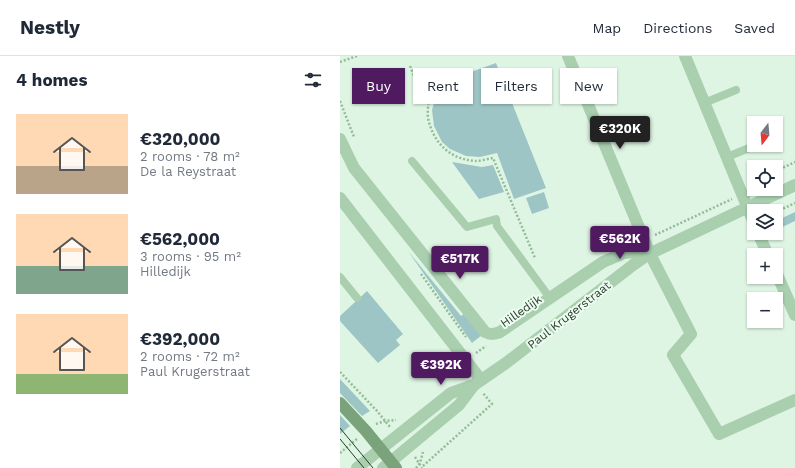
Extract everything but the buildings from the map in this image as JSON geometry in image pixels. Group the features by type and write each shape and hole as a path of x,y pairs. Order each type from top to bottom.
{"main road":[{"path":"340,403 366,430 381,449 390,466"}],"street":[{"path":"568,56 650,254 691,334 673,354 719,434 795,400"},
{"path":"685,56 747,206"},
{"name":"Hilledijk","path":"340,139 354,168 485,332 489,334 500,332 603,262 624,253 637,252 650,254"},
{"name":"Paul Krugerstraat","path":"756,204 795,185"},
{"path":"340,198 477,383"},
{"name":"Paul Krugerstraat","path":"357,468 451,393 477,383 506,363 633,265 650,254 747,208"},
{"path":"781,284 795,315"},
{"name":"Paul Krugerstraat","path":"390,466 460,405 477,383"}],"lane":[{"path":"704,103 736,90"},
{"path":"727,157 747,149"},
{"path":"412,161 467,227 496,219 497,226 550,298"},
{"path":"340,277 357,298"}],"path":[{"path":"340,62 357,56"},
{"path":"410,66 420,92 429,96 428,116 433,133 440,146 455,157 468,160 475,161 493,158 538,264"},
{"path":"340,101 356,142"},
{"path":"783,168 795,162"},
{"path":"653,236 733,198"},
{"path":"783,209 795,203"},
{"path":"419,272 470,344"},
{"path":"340,372 385,420"},
{"path":"424,467 492,404 483,393"},
{"path":"416,468 420,463"}],"shaded area":[{"path":"496,63 498,68 482,68"},
{"path":"481,68 481,104 512,104 546,188 514,199 497,153 480,157 466,156 450,149 442,142 434,126 432,110 434,104 473,104 473,71"},
{"path":"452,162 482,167 493,165 504,192 479,199"},
{"path":"544,192 549,208 532,214 526,198"},
{"path":"795,212 795,221 783,227 783,218"},
{"path":"408,251 461,316 465,313 482,335 472,343"},
{"path":"367,291 403,334 396,340 400,345 378,363 340,321 340,316"},
{"path":"340,379 370,411 362,416 340,393"},
{"path":"340,415 350,426 340,434"}],"tram line":[{"path":"340,428 373,468"},
{"path":"340,439 364,468"}]}
